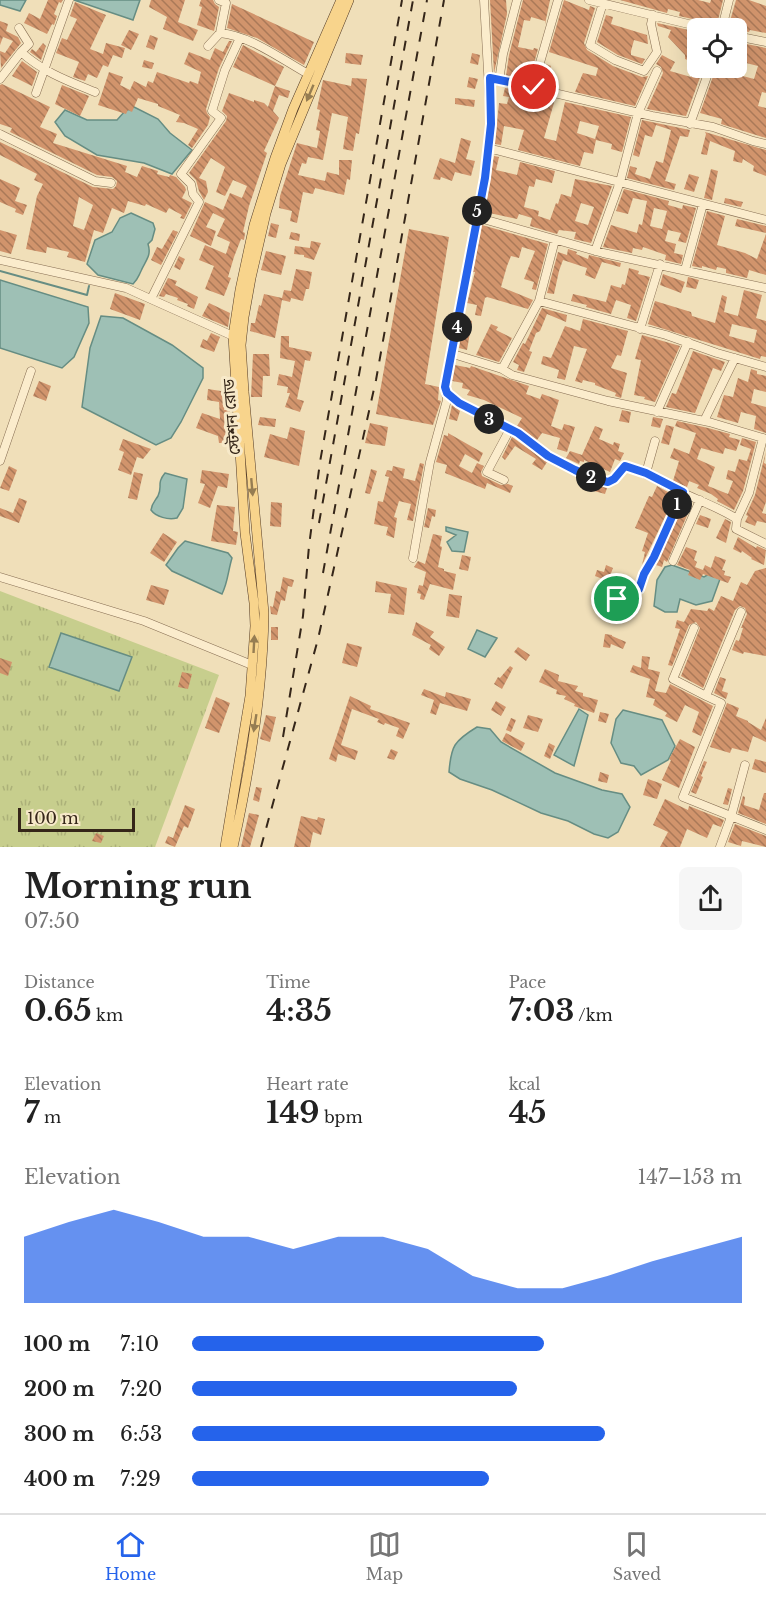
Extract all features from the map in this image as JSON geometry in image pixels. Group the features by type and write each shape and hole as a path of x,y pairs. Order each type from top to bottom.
{"main road":[{"name":"স্টেশন রোড","path":"225,847 241,757 252,665 254,603 245,533 233,336 254,225 275,158 308,74 341,0"},
{"name":"স্টেশন রোড","path":"233,847 258,709 264,613 244,392 241,345 244,317 266,213 281,164 349,0"}],"street":[{"path":"36,93 69,0"},
{"path":"208,46 220,33 226,3 219,0"},
{"path":"413,558 430,462 447,400 445,387 485,178 491,124 484,0"},
{"path":"500,81 503,54 517,0"},
{"path":"534,87 558,0"},
{"path":"589,0 687,24"},
{"path":"725,18 729,0"},
{"path":"603,3 590,45 615,60 644,71 657,52 651,24 652,15"},
{"path":"0,80 29,44 19,28"},
{"path":"220,33 240,38 308,74"},
{"path":"151,299 199,202 193,194 191,184 181,174 221,118 212,111 225,70 240,38"},
{"path":"747,38 766,42"},
{"path":"21,52 53,75 95,92"},
{"path":"595,251 620,182 638,113 657,71"},
{"path":"490,78 713,128 766,144"},
{"path":"690,124 706,78"},
{"path":"0,134 95,181 111,183"},
{"path":"488,148 766,220"},
{"path":"686,270 703,204"},
{"path":"476,217 595,251 766,288"},
{"path":"502,369 539,300 555,240"},
{"path":"0,260 126,288 233,336"},
{"path":"640,329 660,264"},
{"path":"539,300 688,342 766,367"},
{"path":"657,412 688,342"},
{"path":"453,354 502,369 512,375 608,401 704,421 765,439 749,493 737,519 736,529 766,544"},
{"path":"704,421 735,358"},
{"path":"0,461 31,371"},
{"path":"447,393 459,403 518,433 548,456 595,479 608,482 614,479 625,466 646,473 737,519"},
{"path":"504,480 487,472 510,429"},
{"path":"646,473 655,441"},
{"path":"617,599 639,589 683,492"},
{"path":"673,561 700,501"},
{"path":"0,577 144,621 252,665"},
{"path":"706,696 741,612"},
{"path":"694,628 673,679 721,703 683,797 766,830"},
{"path":"720,847 732,817 745,765"}],"green space":[{"path":"0,591 219,675 155,847 0,847"}],"water":[{"path":"0,0 26,0 20,11 0,5"},
{"path":"74,0 140,0 133,20"},
{"path":"134,107 158,119 170,133 192,150 172,174 144,163 97,155 65,136 55,122 65,110 87,120 117,120 125,111"},
{"path":"131,213 153,223 155,229 152,240 148,244 148,258 133,284 98,275 87,264 95,240 112,232 120,218"},
{"path":"0,280 88,307 89,323 74,357 62,368 0,348"},
{"path":"101,316 123,318 172,345 203,368 203,378 171,438 156,445 82,407 90,348"},
{"path":"165,473 187,479 183,508 177,518 162,517 151,510"},
{"path":"446,527 468,532 464,552 452,551 447,542 456,535 446,531"},
{"path":"185,541 228,553 232,558 222,594 172,571 166,565"},
{"path":"672,565 704,577 709,574 720,579 712,601 696,605 680,599 677,612 665,612 654,606 657,580 665,567"},
{"path":"477,630 497,638 485,657 468,649"},
{"path":"61,633 132,657 119,691 49,667"},
{"path":"579,709 588,715 574,766 554,755"},
{"path":"623,710 662,720 675,746 668,760 641,775 634,766 621,763 611,743 616,719"},
{"path":"477,727 490,729 501,742 555,773 602,790 622,794 630,807 618,832 608,838 594,834 568,821 541,813 492,790 460,779 449,772 455,745 463,736"}],"building":[{"path":"48,0 63,0 59,2 54,14 57,16 54,25 52,24 47,34 24,23 29,13 40,19"},
{"path":"151,0 185,0 178,22 198,30 193,41 163,29 167,17 149,7"},
{"path":"201,0 213,0 219,7 214,31 197,25 202,7 199,6"},
{"path":"490,0 506,0 507,14 494,73"},
{"path":"523,0 550,0 545,24 545,21 531,17 530,21 524,20 518,47 538,49 529,81 506,76"},
{"path":"564,0 589,10 590,6 595,8 584,43 587,50 613,66 642,77 648,76 635,106 575,92 583,73 596,76 598,68 549,52"},
{"path":"620,0 698,0 710,3 711,0 723,0 718,18 688,18 679,16 680,12 668,9 667,13"},
{"path":"736,0 749,0 766,6 766,33 750,30 747,32 747,18 731,18"},
{"path":"75,2 106,15 90,49 103,54 106,43 125,48 122,58 113,55 108,67 103,65 97,78 88,74 85,81 73,77 79,62 56,53 62,38 67,40 77,19 70,16"},
{"path":"232,4 314,42 304,65 257,38 227,28"},
{"path":"606,15 613,17 611,24 647,35 648,44 634,40 631,51 631,55 645,59 642,64 618,55 597,42"},
{"path":"0,21 8,24 6,31 18,37 21,43 1,68 0,51 5,53 13,41 3,37 0,45"},
{"path":"657,23 687,30 687,60 668,37 671,30 658,26"},
{"path":"129,30 139,34 131,50 121,45"},
{"path":"150,35 158,38 154,50 146,47"},
{"path":"229,41 232,41 219,68 206,109 210,117 208,125 192,148 188,145 198,129 176,122 180,115 158,104 138,98 132,112 128,110 126,114 98,105 109,72 123,77 120,85 130,90 134,81 146,87 148,81 153,83 157,72 198,84 201,72 184,64 189,52 210,60 215,48 223,52"},
{"path":"43,43 46,46 41,60 30,52 32,49 36,52"},
{"path":"747,44 766,48 766,93 762,92 758,106 766,108 766,138 721,124 722,119 700,113 712,78 754,79 758,66 747,63"},
{"path":"243,45 284,67 275,86 233,67"},
{"path":"346,53 363,55 361,65 345,63"},
{"path":"472,53 480,55 478,65 470,63"},
{"path":"662,55 675,62 670,71 687,76 687,78 700,78 686,116 647,109 663,73 661,67 656,64"},
{"path":"144,60 154,63 152,69 142,67"},
{"path":"22,61 37,72 32,86 12,76"},
{"path":"546,64 551,66 545,85 540,84"},
{"path":"469,77 478,79 475,89 467,87"},
{"path":"352,78 367,79 359,134 356,133 353,151 343,149 348,117 332,113 323,160 308,157 306,164 302,163 298,175 325,181 327,172 339,175 339,160 352,160 350,180 347,179 344,195 315,188 313,194 303,192 297,223 290,221 292,211 279,208 280,196 297,143 317,148 320,131 316,130 320,110 317,109 323,80 351,86"},
{"path":"0,85 50,107 40,127 57,134 53,143 127,166 125,172 137,177 142,166 158,171 157,174 176,177 186,190 182,198 192,203 184,219 180,218 182,215 169,208 166,213 146,204 145,206 128,201 124,213 112,208 103,233 94,230 85,262 67,257 69,252 47,247 46,253 26,249 37,196 43,184 34,180 37,174 0,155 0,142 93,187 113,189 117,181 112,177 97,175 10,132 12,128 0,124","holes":["79,197 93,205 84,230 73,226"]},
{"path":"62,85 89,96 80,116 55,104"},
{"path":"275,86 290,91 288,98 279,95 273,111 279,118 264,151 267,153 249,206 243,232 245,233 244,240 241,239 234,257 228,277 231,278 224,296 205,289 214,266 199,260 205,245 226,254 230,242 217,236 225,219 213,213 206,227 216,231 211,246 190,236 205,202 223,210 230,193 242,198 247,186 233,180 225,196 216,192 225,167 211,158 199,178 206,181 208,192 204,200 196,180 189,173 226,121 227,116 222,111 229,93 264,103 268,107"},
{"path":"505,88 555,99 544,138 556,141 565,102 631,117 622,152 611,149 612,144 596,140 593,154 584,152 580,166 518,150 524,130 504,126 501,145 495,144 499,103 507,104 509,97 503,96","holes":["580,121 599,126 595,139 577,133"]},
{"path":"455,98 475,100 474,107 455,104"},
{"path":"642,120 690,130 688,137 680,136 665,181 676,184 674,190 627,178 630,166 637,168 635,174 650,179 656,161 663,163 671,130 656,125 652,137 645,135 639,157 633,155"},
{"path":"705,132 766,150 766,176 753,171 754,166 743,159 742,163 733,161 735,151 710,141 707,155 701,154"},
{"path":"461,138 471,141 466,159 475,161 471,176 455,172 452,181 441,177 440,180 433,179 440,158 455,163"},
{"path":"494,156 499,157 496,170 517,175 520,162 555,171 552,183 536,179 534,187 529,186 524,207 539,211 538,216 550,220 561,194 571,197 575,179 612,186 591,243 574,239 576,232 559,230 557,234 530,226 532,218 519,214 517,219 485,212","holes":["581,203 594,207 588,225 575,221"]},
{"path":"711,169 718,171 712,200 704,198"},
{"path":"689,174 699,177 694,192 684,189"},
{"path":"0,179 20,188 15,201 27,205 23,215 0,202"},
{"path":"624,189 669,201 668,205 682,209 683,205 696,208 686,243 678,241 681,233 668,230 665,241 676,244 674,253 683,255 681,264 665,260 666,255 643,247 642,250 633,248 632,253 603,247 611,225 637,233 639,224 642,225 647,201 633,198 628,214 616,211","holes":["654,208 667,211 662,229 650,226"]},
{"path":"725,198 743,202 741,207 724,203"},
{"path":"707,211 725,216 717,245 757,259 766,234 766,275 749,270 747,278 726,273 726,269 717,267 716,270 692,266"},
{"path":"737,219 766,226 766,233 735,226"},
{"path":"271,223 279,225 276,238 268,236"},
{"path":"482,225 548,244 536,290 532,289 534,282 524,279 535,251 522,247 519,258 511,256 507,266 501,287 533,300 528,309 487,297 481,316 475,315 477,305 467,303 475,272 473,272"},
{"path":"409,229 449,237 425,384 439,387 438,400 441,401 433,425 376,414"},
{"path":"0,230 17,235 11,254 0,251"},
{"path":"173,230 178,232 161,265 151,260 157,247 162,249"},
{"path":"291,232 300,234 299,241 289,239"},
{"path":"311,241 321,243 314,260 304,255 294,254 295,246 310,248"},
{"path":"568,249 588,259 589,255 621,263 620,267 602,262 595,279 585,275 587,268 563,260 554,294 547,293 558,252 567,255"},
{"path":"266,251 286,256 281,275 261,270"},
{"path":"179,256 185,259 180,270 174,267"},
{"path":"629,268 639,271 638,274 650,277 636,321 627,318 631,305 616,300 611,314 571,301 573,294 606,302 611,285 621,288 622,284 625,285"},
{"path":"296,269 312,272 309,289 306,289 303,301 291,298 290,302 282,300 275,338 250,331 251,323 255,323 264,294 282,298 284,290 291,291"},
{"path":"663,274 685,282 681,293 660,285"},
{"path":"688,277 699,280 696,289 686,287"},
{"path":"168,278 177,281 175,285 198,297 194,309 177,300 178,298 166,294 164,297 159,296"},
{"path":"744,290 762,295 756,318 766,321 766,357 761,356 760,359 648,324 655,301 691,312 692,316 715,323 722,295 727,297 724,312 738,316","holes":["732,324 757,330 754,343 729,336"]},
{"path":"115,293 145,304 140,320 110,309"},
{"path":"209,303 230,313 228,327 202,316"},
{"path":"542,308 567,315 566,322 547,314 540,331 536,333 524,372 517,370 519,365 513,362 523,343 525,344"},
{"path":"464,319 472,321 467,350 459,348"},
{"path":"583,319 628,331 621,356 617,355 611,368 627,373 621,398 615,396 616,393 595,385 595,383 575,381 587,349 574,346 565,380 557,378 559,370 541,364 543,356 551,358 565,326 580,331"},
{"path":"491,324 498,327 496,330 512,338 499,362 476,355"},
{"path":"211,333 220,337 214,352 200,347 203,339 207,341"},
{"path":"642,335 680,346 655,402 634,395 641,360 635,359"},
{"path":"281,336 289,336 289,347 312,352 310,361 305,360 297,399 304,401 300,412 285,407 290,393 287,393 288,387 277,385 279,374 292,377 295,361 280,358"},
{"path":"693,351 725,362 721,371 713,368 695,413 666,407 672,393 676,394"},
{"path":"253,354 269,354 270,376 263,376 262,397 251,397"},
{"path":"455,365 470,368 471,366 529,386 526,394 540,399 542,394 559,400 551,426 562,430 564,424 575,427 567,452 557,449 560,438 542,433 537,440 517,426 522,418 484,400 467,395 470,390 462,388 463,383 452,381"},
{"path":"751,369 757,371 757,374 766,376 766,392 754,389 751,403 766,407 766,433 754,429 756,416 741,412 738,423 717,417 724,395 733,397 738,378 748,382"},
{"path":"39,381 51,386 46,401 33,396"},
{"path":"208,389 227,392 224,410 230,410 229,443 219,443 218,436 196,428 202,413 220,419 219,402 207,400"},
{"path":"452,405 460,411 457,421 449,419"},
{"path":"622,410 631,412 629,423 619,421"},
{"path":"260,417 276,419 275,427 258,425"},
{"path":"653,417 663,419 660,428 651,426"},
{"path":"677,421 730,434 729,437 740,440 736,451 725,448 723,454 701,448 697,459 715,467 708,486 728,494 733,481 726,479 728,470 735,472 739,459 747,461 751,449 740,445 742,438 756,442 743,491 734,510 717,501 718,499 711,494 697,488 699,485 689,481 687,487 673,481 679,461 670,458 674,448 689,454 696,433 675,426"},
{"path":"370,423 388,427 385,446 365,443"},
{"path":"666,425 674,427 669,445 661,443"},
{"path":"595,426 603,429 599,439 613,445 614,442 620,444 618,451 624,453 620,461 615,459 610,472 584,460 579,464 566,458 570,451 582,455"},
{"path":"290,427 305,431 299,466 264,457 270,434 287,439"},
{"path":"448,433 483,453 479,462 465,454 459,466 472,473 477,463 484,466 482,476 501,485 513,486 510,493 487,483 485,489 445,473 447,465 436,462 444,435 448,436"},
{"path":"512,437 547,462 542,470 532,464 536,459 515,446 505,460 502,457"},
{"path":"123,439 151,449 143,459 137,457 131,475 118,470 124,452 119,450"},
{"path":"766,451 764,463 766,464 766,502 762,513 766,514 766,523 757,521 755,526 745,522 748,516 746,515 755,495"},
{"path":"420,463 424,464 413,521 407,520 411,504 399,501 394,517 397,518 394,538 386,535 388,527 374,524 378,501 383,502 389,477 385,476 387,470 392,471 393,466 405,469 403,478 415,481"},
{"path":"9,466 17,470 9,491 0,488"},
{"path":"371,469 377,471 370,494 365,493"},
{"path":"202,470 229,474 227,488 218,486 210,508 198,503 205,484 200,483"},
{"path":"134,472 143,474 137,500 128,498"},
{"path":"589,483 607,488 605,494 587,489"},
{"path":"657,486 675,496 642,565 645,552 642,551 648,533 635,528 649,496 652,497"},
{"path":"19,498 27,501 19,523 0,516 0,508 13,513"},
{"path":"686,501 692,504 667,562 664,560 662,567 656,565"},
{"path":"271,502 282,503 281,527 270,526"},
{"path":"217,505 235,507 233,531 238,532 236,545 211,541"},
{"path":"428,508 436,510 429,528 424,527"},
{"path":"700,515 711,519 708,528 696,524"},
{"path":"725,519 731,522 726,543 716,538"},
{"path":"163,533 177,542 164,562 150,553"},
{"path":"433,534 442,536 438,567 456,574 453,590 430,584 424,600 420,599 421,594 417,593 419,585 423,586 426,572 414,567 418,561 425,564"},
{"path":"738,537 756,548 757,546 766,550 764,565 751,559 742,551 741,553 733,549"},
{"path":"686,547 697,551 694,560 697,562 695,567 703,570 705,565 711,568 715,556 726,560 722,570 725,571 724,575 731,577 728,583 703,574 700,580 688,575 690,570 677,565"},
{"path":"462,555 471,557 468,571 459,569"},
{"path":"606,565 613,568 608,581 595,576 597,570 604,572"},
{"path":"766,568 766,656 744,652 743,654 732,650 736,640 739,641 747,614 745,608 740,606 735,610 703,688 681,676 700,628 696,622 689,625 672,666 668,665 680,629 675,628 677,620 684,622 691,609 707,611 709,608 714,611 721,596 733,601 741,582 747,585 755,571"},
{"path":"283,577 294,580 292,587 288,586 285,601 281,600 277,615 271,614 270,606 273,607 276,591 280,592"},
{"path":"376,581 407,588 404,615 388,613 391,594 375,592"},
{"path":"614,582 623,585 622,590 612,596 612,602 616,605 614,610 605,606"},
{"path":"151,585 169,590 164,605 146,600"},
{"path":"449,594 462,596 459,618 446,616"},
{"path":"416,622 434,632 430,637 445,647 439,656 429,649 431,645 412,635"},
{"path":"271,627 278,627 278,640 271,640"},
{"path":"605,634 626,642 623,649 611,644 610,648 603,647"},
{"path":"347,643 362,647 357,667 342,663"},
{"path":"518,647 530,655 526,661 514,652"},
{"path":"642,656 650,657 648,669 660,672 655,691 666,693 670,684 713,706 701,736 692,732 699,712 685,705 677,722 665,716 667,713 653,705 655,699 646,697 650,679 630,672 633,665 641,668"},
{"path":"0,658 12,662 8,676 0,673"},
{"path":"510,666 513,668 502,689 494,684"},
{"path":"545,669 559,675 558,681 578,686 575,691 583,693 583,696 598,700 594,713 574,706 575,704 564,699 566,696 556,694 557,690 539,682"},
{"path":"182,672 192,674 188,689 178,687"},
{"path":"720,677 726,679 722,691 728,693 726,699 714,693"},
{"path":"424,689 445,697 446,692 471,699 467,711 440,703 436,715 430,713 434,700 421,695"},
{"path":"350,696 371,706 370,709 410,723 403,739 396,736 399,728 385,723 384,725 377,722 379,719 352,709 341,745 358,751 355,760 338,754 336,762 329,759"},
{"path":"216,697 230,703 219,733 205,728"},
{"path":"496,701 506,707 501,716 491,710"},
{"path":"727,703 739,708 736,716 761,730 766,718 766,742 753,736 748,752 732,748 730,753 710,747"},
{"path":"600,712 609,714 606,723 598,721"},
{"path":"266,715 276,717 270,742 260,739"},
{"path":"528,715 543,719 538,732 523,728"},
{"path":"511,718 516,720 511,732 506,730"},
{"path":"506,733 525,743 521,751 502,741"},
{"path":"680,739 695,747 679,788 662,780 671,760 669,759"},
{"path":"549,743 555,746 550,759 544,756"},
{"path":"391,749 398,752 394,760 387,758"},
{"path":"755,759 766,762 766,773 752,769"},
{"path":"704,761 707,762 696,794 691,792"},
{"path":"600,772 609,775 607,783 598,781"},
{"path":"648,779 662,784 657,799 643,795"},
{"path":"256,787 262,788 259,802 253,800"},
{"path":"728,788 732,789 728,805 723,804"},
{"path":"764,793 766,793 766,824 738,813 743,796 745,797 744,805 759,810"},
{"path":"665,799 688,810 689,806 724,820 721,827 713,824 707,838 687,829 680,847 660,847 668,832 653,825"},
{"path":"185,805 195,809 188,828 184,826 175,847 165,843 168,836 173,838"},
{"path":"249,813 259,815 250,847 241,847"},
{"path":"301,816 317,820 318,817 325,819 321,835 313,832 310,847 294,847"},
{"path":"735,824 766,836 766,847 742,841 741,846 728,842"},
{"path":"96,833 104,836 101,843 92,841"}],"waterway":[{"path":"0,271 87,295 89,286"}],"railway":[{"path":"283,737 303,616 320,462 402,0"},
{"path":"319,523 413,0"},
{"path":"323,573 427,0"},
{"path":"261,847 318,639 376,380 444,0"}],"route":[{"path":"534,87 490,78 491,124 485,178 445,387 447,393 459,403 518,433 548,456 595,479 608,482 614,479 625,466 646,473 683,492 639,589 617,599"}]}
